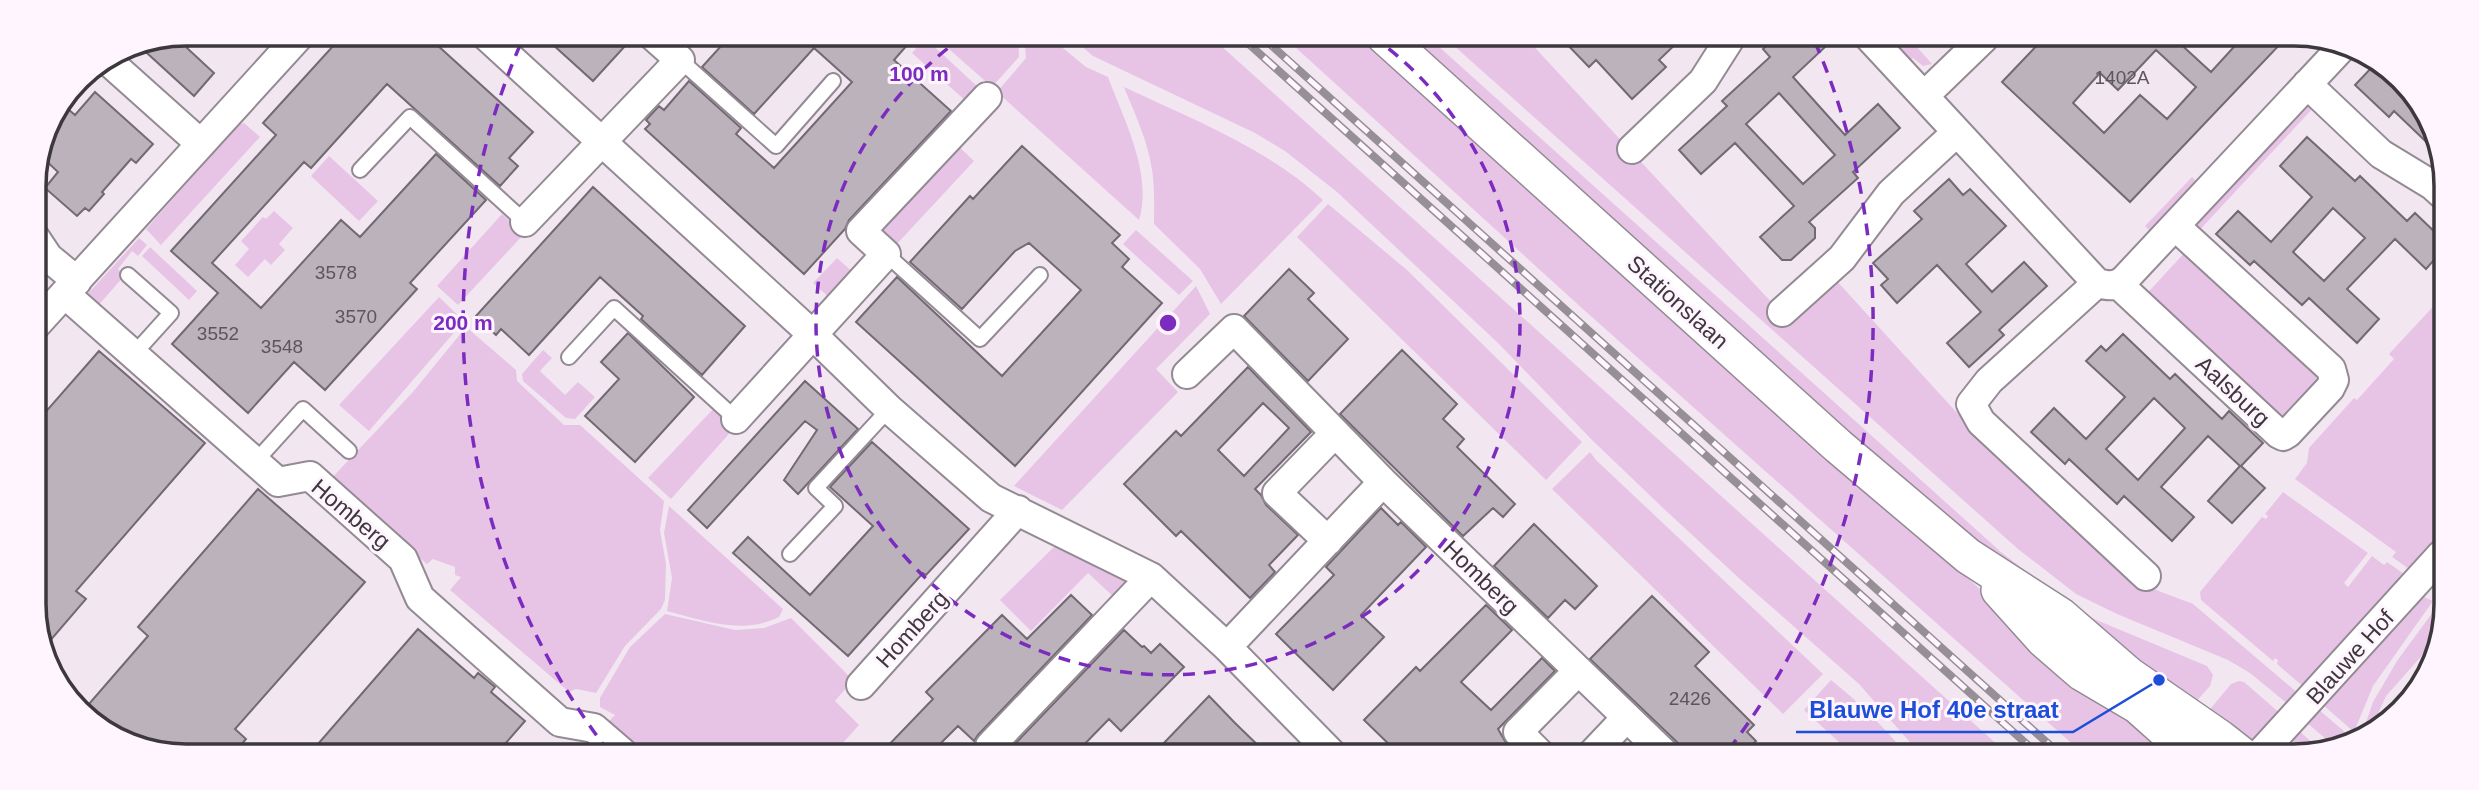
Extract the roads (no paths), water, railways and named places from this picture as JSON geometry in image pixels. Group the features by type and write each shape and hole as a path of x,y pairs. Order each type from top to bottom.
{"street":[{"path":"46,314 290,46"},
{"path":"497,46 813,335 890,410 992,498 1151,577 1227,647 1322,744"},
{"path":"525,222 680,60 664,46"},
{"name":"Stationslaan","path":"1393,46 1828,437 1968,556 2044,640 2082,673 2138,706 2181,744"},
{"path":"1632,149 1703,81 1725,46"},
{"name":"Aalsburg","path":"1877,46 1956,132 2108,284 2283,436 2330,388 2334,380 2331,369 2175,226"},
{"path":"1923,96 1976,46"},
{"path":"2146,576 1981,422 1971,404 1989,381 2175,226 2337,52"},
{"path":"113,66 201,144"},
{"path":"2308,84 2381,154 2434,187"},
{"path":"736,419 886,254 861,231 987,97"},
{"path":"1782,312 1842,258 1891,193 1956,132"},
{"name":"Homberg","path":"46,254 71,288 133,355 278,482 310,476 404,559 420,598 560,722 594,728 613,744"},
{"name":"Homberg","path":"1187,374 1234,328 1383,482 1654,744"},
{"path":"1328,541 1277,493 1335,432"},
{"path":"1227,647 1383,482"},
{"name":"Homberg","path":"861,685 1018,510"},
{"name":"Stationslaan","path":"1968,556 2061,616 2129,675 2228,744"},
{"name":"Blauwe Hof","path":"2269,744 2434,563"},
{"path":"992,744 1151,577"},
{"path":"1530,744 1518,732 1578,671"},
{"path":"1601,744 1626,718"}],"lane":[{"path":"680,60 776,146 833,81"},
{"path":"360,170 410,117 525,222"},
{"path":"886,254 981,338 1040,275"},
{"path":"128,275 172,313 133,355"},
{"path":"569,357 614,308 736,419"},
{"path":"255,462 303,409 349,451"},
{"path":"790,554 835,506 816,488 890,410"}],"railway":[{"path":"1251,46 2027,744"},
{"path":"1272,46 2049,744"}],"place":[{"name":"Blauwe Hof 40e straat","path":"2159,680"}]}
